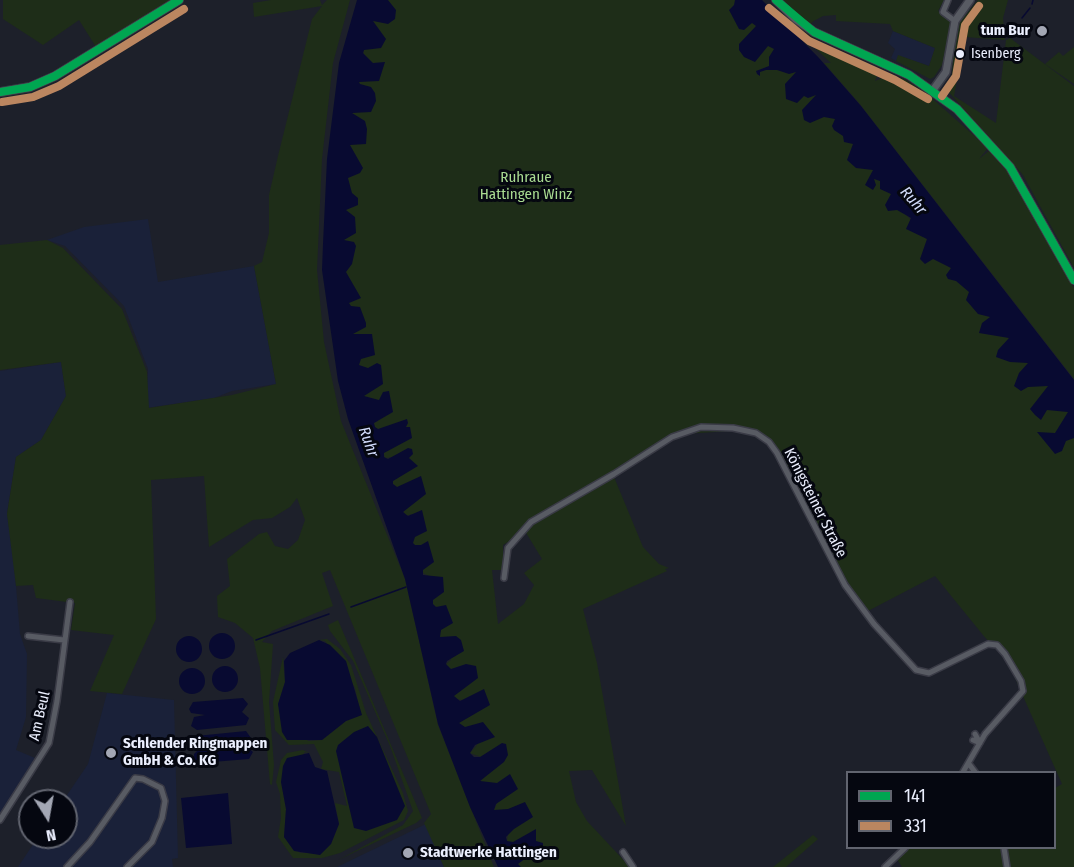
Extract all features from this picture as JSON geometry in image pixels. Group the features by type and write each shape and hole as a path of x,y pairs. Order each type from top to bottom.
{"main road":[{"path":"0,92 30,87 55,76 179,0"},
{"path":"776,0 790,15 814,32 900,70 933,90 957,109 1003,159 1027,195 1074,280"}],"street":[{"path":"948,0 943,12 955,21"},
{"path":"933,90 946,72 955,21 970,0"},
{"name":"Königsteiner Straße","path":"504,578 508,548 524,527 539,516 682,432 716,427 749,430 765,439 773,447 844,585 874,624 916,670 928,673 985,645 994,644 1003,651 1021,681 1023,691 1009,704 980,743 964,771"},
{"name":"Am Beul","path":"0,820 49,742 57,701 70,602"},
{"path":"28,636 64,640"},
{"path":"974,737 980,743"},
{"path":"969,764 974,771"},
{"path":"67,867 90,842 135,778 143,778 161,788 165,801 162,818 152,842 127,867"},
{"path":"885,867 904,849"},
{"path":"1004,849 1007,867"},
{"path":"623,852 633,867"}],"shaded area":[{"path":"893,31 935,48 929,66 899,56 896,61 891,58 895,49 888,43"},
{"path":"148,219 158,282 254,266 276,384 232,391 214,398 146,408 148,369 124,306 65,246 47,240 84,227"},
{"path":"61,362 66,396 41,440 16,457 7,513 20,634 27,654 26,717 16,750 35,758 0,816 0,371"},
{"path":"107,693 174,700 178,858 172,859 173,867 18,867 30,849 78,849 78,789 71,789 88,764"},
{"path":"426,824 444,867 337,867"}],"green space":[{"path":"3,0 174,0 96,47 79,20 43,45 3,19"},
{"path":"271,0 320,0 322,5 327,0 350,0 333,63 322,159 317,270 324,342 341,421 405,579 438,725 494,867 444,867 424,823 431,814 330,570 322,573 333,606 272,631 262,642 273,644 269,702 274,765 272,785 270,784 260,668 253,638 235,623 218,617 217,596 230,586 227,559 259,534 267,532 275,546 288,549 298,540 305,520 297,498 290,507 272,518 253,520 209,547 204,476 151,480 156,619 122,694 90,691 114,635 71,630 75,603 36,598 33,585 16,586 7,514 16,457 41,440 66,396 61,362 0,370 0,245 47,240 63,248 122,309 147,372 149,408 232,395 276,384 254,266 262,262 269,233 269,195 278,156 312,19 322,6 254,17 253,3"},
{"name":"Ruhraue Hattingen Winz","path":"387,0 738,0 830,112 904,212 1069,411 1074,422 1074,867 1008,867 1005,849 1056,849 1056,787 1062,784 1003,651 991,644 935,576 866,612 856,600 769,442 749,430 682,434 614,477 643,547 659,564 669,568 665,569 667,571 583,609 597,663 626,826 592,770 569,771 576,802 587,821 630,867 520,867 507,841 508,835 494,810 497,803 490,783 480,782 487,774 481,757 470,753 477,745 471,727 465,728 459,723 467,716 462,700 455,699 453,696 460,690 446,664 451,660 439,634 441,630 437,607 433,605 429,576 423,573 420,545 415,546 413,543 412,514 405,516 397,487 393,484 393,481 399,477 392,457 385,458 378,429 374,427 374,423 378,421 364,396 352,334 338,193 364,50 373,21 377,21","holes":["525,531 542,559 524,573 534,585 524,604 498,624 492,570 503,570 503,545"]},
{"path":"781,0 944,0 938,11 951,21 942,65 930,79 896,61 898,55 929,66 935,48 893,31 890,24 836,21 836,15 823,16 812,22 810,27"},
{"path":"978,0 1008,0 1003,18 1005,40 965,37 954,96 996,123 1006,40 1010,38 1074,86 1074,268 1023,175 947,90 952,74 954,42 960,22"},
{"path":"801,30 824,45 873,66 877,76 875,81 880,79 883,72 906,80 927,94 988,148 979,159 990,150 1006,168 1074,288 1074,379 859,103 824,63 831,63 803,37"},
{"path":"1074,47 1074,84 1045,64 1059,52 1063,56"},
{"path":"338,620 422,818 338,860 403,825 413,811 390,746 353,661 330,631 328,625"},
{"path":"327,639 340,649 351,665 366,713 403,793 408,811 404,820 340,853 322,858 293,858 278,837 281,818 280,794 276,782 281,760 287,753 303,750 309,753 305,752 281,782 286,809 284,837 300,853 309,853 331,844 339,824 335,803 347,806 339,772 321,769 323,762 314,744 289,745 275,730 273,702 283,657 285,682 278,705 308,741 322,740 346,721 361,715 355,688 325,641 319,640"},
{"path":"813,835 818,839 786,867 773,867"},
{"path":"907,849 1002,849 1005,867 902,867 897,859"}],"water":[{"name":"Ruhr","path":"357,0 388,0 396,10 395,19 388,24 373,21 386,39 381,48 364,50 363,53 373,63 385,62 379,81 359,82 371,87 376,101 371,112 352,113 365,121 367,129 366,144 350,145 363,168 360,173 348,178 352,193 358,198 358,205 346,210 355,217 356,233 344,240 354,242 356,246 352,264 346,272 361,298 349,303 351,306 360,307 366,323 366,327 353,334 372,334 375,355 361,359 359,365 368,368 377,363 381,365 383,384 364,396 379,400 383,392 389,391 393,412 374,423 375,427 378,429 407,419 406,427 410,427 412,438 384,453 384,457 388,459 408,448 412,449 413,454 409,458 418,466 393,481 393,484 397,487 421,476 426,494 403,512 408,516 422,510 427,531 415,537 413,543 421,545 428,541 434,562 423,570 423,575 443,577 444,592 433,600 433,604 436,607 446,605 453,623 441,630 440,637 456,636 461,640 464,651 447,661 446,664 451,669 466,664 476,666 478,678 454,696 460,701 484,689 490,705 459,723 465,727 483,722 495,737 475,745 470,753 474,757 480,757 502,743 506,744 508,755 504,762 480,781 497,783 510,774 518,789 496,804 494,810 508,809 525,802 533,817 514,829 506,837 507,841 513,842 536,829 536,841 543,843 543,846 531,849 526,858 518,864 521,867 498,867 470,807 438,724 405,579 348,419 338,381 322,270 327,159 339,63"},
{"name":"Ruhr","path":"735,0 762,0 819,58 861,106 1074,380 1074,438 1066,441 1062,451 1055,454 1037,432 1055,433 1068,412 1047,410 1041,420 1030,409 1048,386 1028,387 1021,391 1014,386 1019,373 1028,363 1010,362 996,357 998,350 1009,338 979,333 982,323 990,317 978,314 966,300 969,292 956,281 948,279 946,275 951,268 933,259 925,264 920,259 927,239 906,229 911,218 897,210 888,211 885,205 891,194 880,189 880,181 874,179 876,185 873,190 865,185 873,170 856,168 847,160 853,144 844,142 843,136 834,130 832,126 835,119 824,117 810,123 804,120 802,110 816,95 808,98 804,96 797,103 786,99 785,84 796,72 789,74 777,70 766,70 760,72 760,76 757,74 756,71 769,66 769,57 774,49 768,46 755,62 744,57 739,50 739,44 756,26 752,23 744,30 739,29 729,10"},
{"path":"222,633 231,637 235,646 231,655 222,659 213,655 209,646 213,637"},
{"path":"189,636 198,640 202,649 198,658 189,662 180,658 176,649 180,640"},
{"path":"319,640 330,645 346,661 362,715 346,721 322,740 287,740 282,732 278,704 285,682 284,661 290,653"},
{"path":"225,666 234,670 238,679 234,688 225,692 216,688 212,679 216,670"},
{"path":"192,668 201,672 205,681 201,690 192,694 183,690 179,681 183,672"},
{"path":"243,698 248,704 242,712 249,718 246,725 197,730 191,726 194,717 205,715 191,713 189,709 193,702"},
{"path":"368,726 377,737 405,806 397,820 366,831 354,828 336,751 338,745 354,732"},
{"path":"246,731 251,738 245,745 253,752 249,759 200,763 194,759 194,754 199,749 192,742 196,736"},
{"path":"309,753 315,767 327,771 339,824 331,844 320,855 294,851 284,837 286,809 281,782 283,766 287,758"},
{"path":"228,793 232,844 186,848 181,798"}],"waterway":[{"path":"1032,4 1033,0"},
{"path":"1022,18 1030,8"},
{"path":"351,607 406,587"},
{"path":"256,640 329,614"}],"transit line":[{"name":"141","path":"0,92 30,87 55,76 179,0"},
{"name":"141","path":"776,0 814,32 909,75 957,109 1010,167 1074,280"},
{"name":"331","path":"942,96 956,76 965,25 979,6"},
{"name":"331","path":"769,8 809,41 895,80 928,99"},
{"name":"331","path":"2,102 33,97 59,86 184,9"}],"place":[{"name":"tum Bur","path":"1042,31"},
{"name":"Isenberg","path":"960,54"},
{"name":"Schlender Ringmappen GmbH & Co. KG","path":"111,753"},
{"name":"Stadtwerke Hattingen","path":"408,853"}]}
